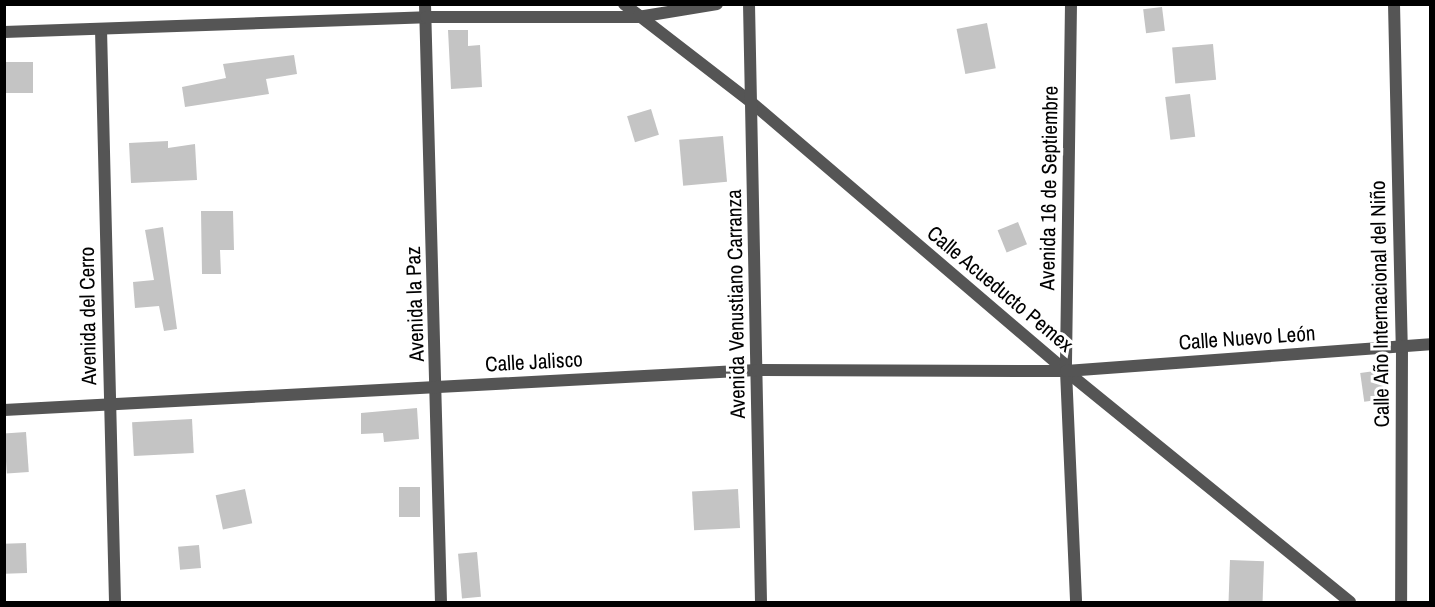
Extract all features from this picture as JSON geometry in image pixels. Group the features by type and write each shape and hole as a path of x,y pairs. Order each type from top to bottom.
{"street":[{"name":"Calle Acueducto Pemex","path":"624,4 751,102 1066,371 1350,603"},
{"path":"4,32 101,29 426,11 638,17 717,4"},
{"name":"Avenida Venustiano Carranza","path":"749,4 761,603"},
{"name":"Avenida 16 de Septiembre","path":"1071,4 1066,371 1076,603"},
{"name":"Calle Año Internacional del Niño","path":"1394,4 1402,345 1401,603"},
{"name":"Avenida la Paz","path":"426,11 441,603"},
{"name":"Avenida del Cerro","path":"101,29 115,603"},
{"name":"Calle Nuevo León","path":"1066,371 1431,344"},
{"name":"Calle Jalisco","path":"4,410 758,370 1066,371"}],"building":[{"path":"1162,7 1165,31 1146,33 1143,9"},
{"path":"987,23 996,68 965,74 957,29"},
{"path":"448,30 468,30 468,46 480,45 482,87 451,89"},
{"path":"1213,44 1216,80 1175,83 1172,48"},
{"path":"294,55 297,74 266,79 269,94 185,107 182,87 226,78 223,64"},
{"path":"4,62 33,62 33,93 4,93"},
{"path":"1190,94 1195,137 1170,140 1165,97"},
{"path":"651,109 659,135 635,142 627,116"},
{"path":"723,136 727,182 683,186 679,140"},
{"path":"168,141 168,148 195,144 197,180 131,183 129,143"},
{"path":"201,211 233,211 234,250 220,250 221,274 202,274"},
{"path":"1018,222 1027,244 1007,252 998,230"},
{"path":"163,227 177,329 164,331 159,306 135,308 133,282 154,280 145,230"},
{"path":"1382,370 1386,399 1364,402 1360,373"},
{"path":"417,408 419,439 384,442 383,433 361,434 361,413"},
{"path":"192,419 194,453 134,456 132,422"},
{"path":"26,432 29,472 7,473 4,434"},
{"path":"399,487 420,487 420,517 399,517"},
{"path":"245,489 252,523 223,529 216,495"},
{"path":"738,489 740,528 694,530 692,491"},
{"path":"26,543 27,573 5,574 4,544"},
{"path":"199,545 201,568 180,570 178,547"},
{"path":"477,552 481,597 462,598 458,554"},
{"path":"1230,560 1264,561 1263,602 1229,602"}]}
